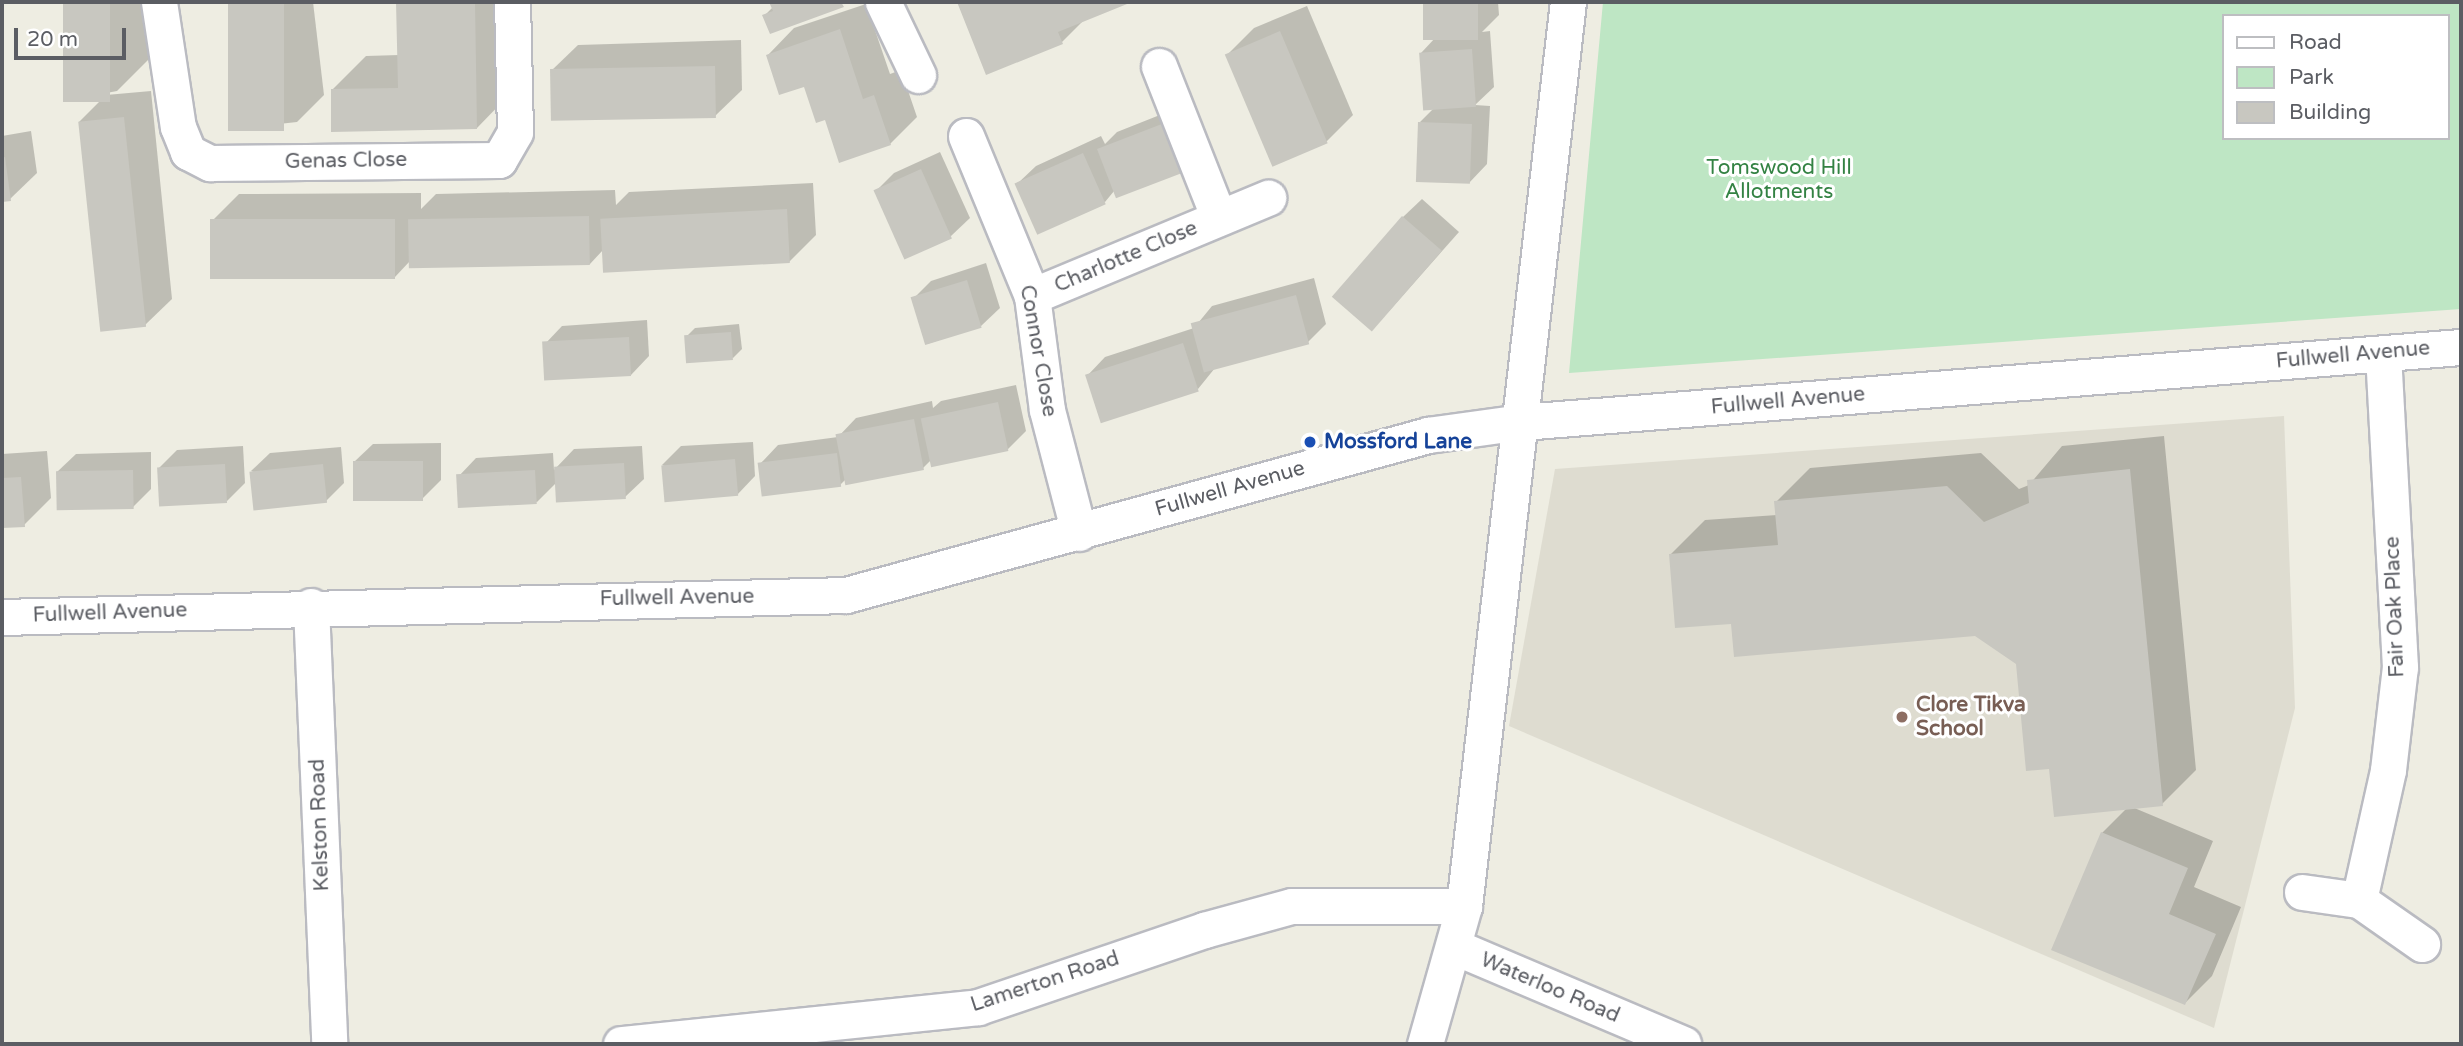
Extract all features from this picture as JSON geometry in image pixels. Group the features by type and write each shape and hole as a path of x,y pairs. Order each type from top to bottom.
{"street":[{"name":"Genas Close","path":"159,2 178,127 188,152 210,163 499,160 515,132 512,2"},
{"path":"883,2 918,75"},
{"path":"1425,1044 1455,947 1464,906 1522,422 1568,2"},
{"name":"Charlotte Close","path":"1159,66 1219,218"},
{"name":"Connor Close","path":"967,136 1032,296 1047,410 1079,533"},
{"name":"Charlotte Close","path":"1032,296 1268,198"},
{"name":"Fullwell Avenue","path":"2,617 312,606 846,595 1428,435 1522,422 2461,347"},
{"name":"Fair Oak Place","path":"2359,900 2388,770 2400,667 2383,353"},
{"name":"Kelston Road","path":"312,606 330,1044"},
{"path":"2302,892 2359,900 2421,944"},
{"name":"Lamerton Road","path":"621,1044 978,1007 1204,930 1292,906 1464,906"},
{"name":"Waterloo Road","path":"1455,947 1683,1044"}],"shaded area":[{"name":"Clore Tikva School","path":"2284,416 2295,708 2214,1028 1509,726 1555,469"}],"green space":[{"name":"Tomswood Hill Allotments","path":"1603,2 2461,2 2461,309 1569,373"}],"building":[{"path":"63,2 110,2 110,102 63,102"},
{"path":"228,2 284,2 284,131 228,131"},
{"path":"396,2 475,2 477,129 331,132 331,89 398,88"},
{"path":"769,2 841,2 844,7 770,34 762,15 773,11"},
{"path":"957,2 1132,2 1058,32 1063,44 986,75"},
{"path":"1423,2 1478,2 1478,40 1423,40"},
{"path":"840,29 863,99 874,95 891,145 839,163 825,120 816,123 804,87 779,95 766,55"},
{"path":"1280,31 1328,143 1272,167 1225,54"},
{"path":"1472,49 1476,107 1423,111 1419,53"},
{"path":"715,66 716,118 551,121 550,69"},
{"path":"124,117 146,327 100,332 78,122"},
{"path":"1167,122 1186,171 1116,198 1097,149"},
{"path":"1418,122 1472,124 1470,184 1416,182"},
{"path":"1083,153 1106,204 1037,235 1014,184"},
{"path":"5,157 11,201 2,202 2,158"},
{"path":"921,169 952,238 904,260 873,190"},
{"path":"787,209 790,263 603,273 600,219"},
{"path":"589,216 590,265 409,268 408,219"},
{"path":"1402,216 1442,251 1372,332 1332,297"},
{"path":"210,219 395,219 395,279 210,279"},
{"path":"967,280 982,328 925,345 911,297"},
{"path":"1296,295 1309,344 1204,372 1191,323"},
{"path":"731,332 733,360 686,363 684,335"},
{"path":"629,337 631,376 544,380 542,342"},
{"path":"1183,343 1199,392 1101,423 1085,375"},
{"path":"998,402 1008,451 931,467 921,418"},
{"path":"914,419 924,470 845,485 835,434"},
{"path":"837,453 841,487 762,496 758,463"},
{"path":"735,459 738,496 665,502 661,465"},
{"path":"353,461 423,461 423,501 353,501"},
{"path":"624,463 626,499 556,503 554,467"},
{"path":"225,464 227,503 159,507 157,468"},
{"path":"323,464 327,503 253,511 249,472"},
{"path":"2130,469 2163,806 2054,817 2049,769 2026,771 2016,664 1975,636 1734,657 1731,624 1675,628 1669,554 1778,545 1774,501 1947,486 1984,522 2029,503 2027,480"},
{"path":"133,470 134,509 57,510 56,471"},
{"path":"535,470 537,504 458,508 456,474"},
{"path":"21,477 25,527 2,528 2,478"},
{"path":"2101,832 2188,868 2169,914 2216,934 2185,1005 2051,950"}],"place":[{"name":"Mossford Lane","path":"1310,442"},
{"name":"Clore Tikva School","path":"1902,717"}]}
